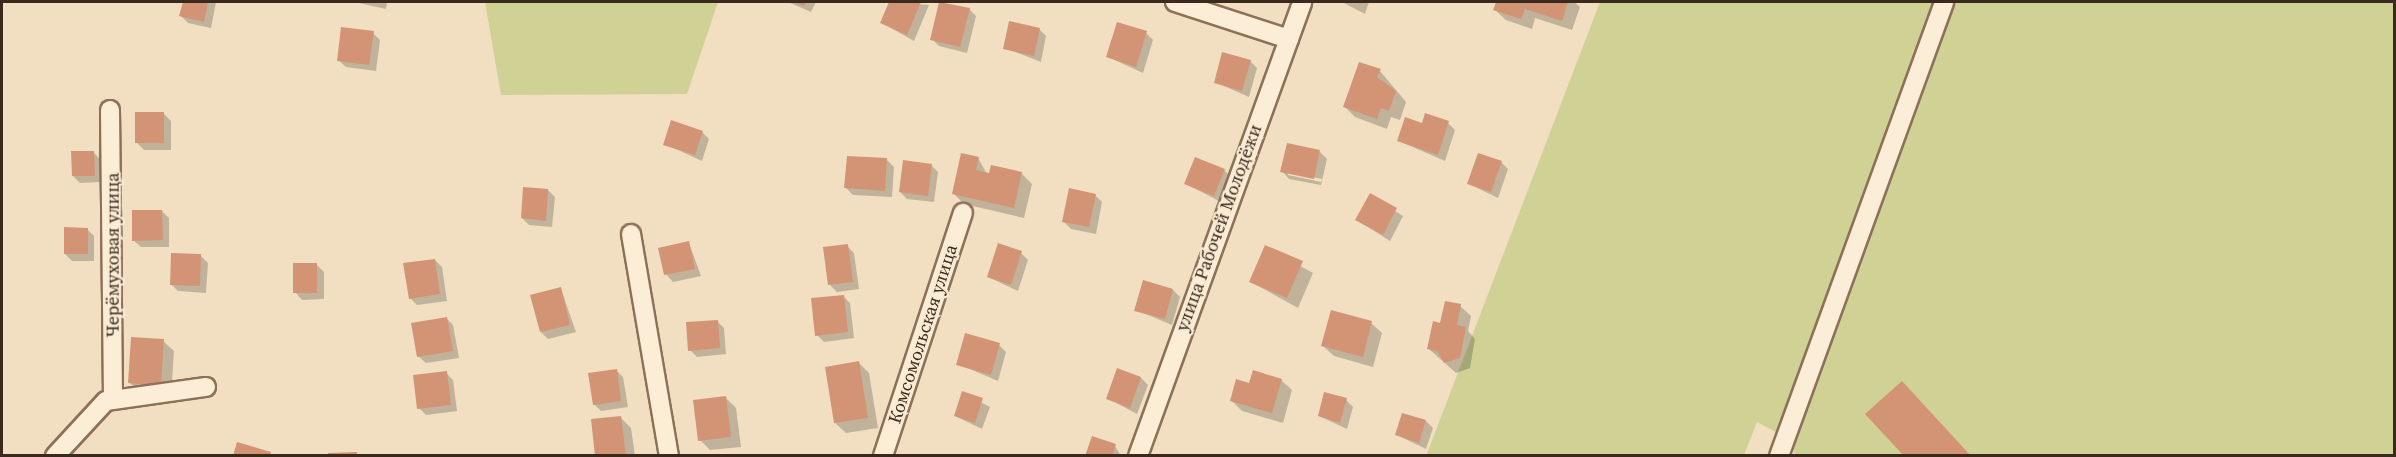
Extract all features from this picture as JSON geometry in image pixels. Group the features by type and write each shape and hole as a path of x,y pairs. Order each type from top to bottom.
{"street":[{"path":"1174,2 1289,39"},
{"name":"улица Рабочей Молодёжи","path":"1137,456 1302,2"},
{"path":"1779,456 1944,2"},
{"name":"Черёмуховая улица","path":"110,110 114,399"},
{"name":"Комсомольская улица","path":"883,456 963,213"},
{"path":"631,234 669,456"},
{"path":"55,456 114,399 206,387"}],"green space":[{"path":"485,2 718,2 687,94 501,95"},
{"path":"1600,2 2394,2 2394,455 1796,455 1788,439 1757,422 1744,455 1426,456"}],"building":[{"path":"183,2 208,2 204,22 179,16"},
{"path":"793,2 806,2 804,6"},
{"path":"889,2 921,2 907,35 880,23"},
{"path":"939,2 970,8 960,47 930,40"},
{"path":"1496,2 1568,2 1562,21 1525,9 1521,19 1493,10"},
{"path":"1009,21 1040,28 1034,56 1003,49"},
{"path":"1117,22 1147,31 1136,67 1106,57"},
{"path":"341,27 374,31 369,65 337,61"},
{"path":"1222,52 1251,60 1242,91 1214,83"},
{"path":"1359,62 1381,69 1377,77 1396,91 1389,111 1381,108 1377,119 1343,107"},
{"path":"135,112 164,112 164,143 135,143"},
{"path":"1425,113 1449,121 1438,155 1397,141 1405,117 1422,123"},
{"path":"671,120 703,131 695,155 663,145"},
{"path":"1287,143 1320,150 1314,179 1280,172"},
{"path":"71,151 94,151 95,176 72,176"},
{"path":"961,153 979,157 976,170 989,173 991,165 1022,172 1014,208 952,194"},
{"path":"1478,153 1502,161 1491,192 1467,184"},
{"path":"847,156 887,158 885,191 844,188"},
{"path":"1195,157 1225,169 1214,196 1184,184"},
{"path":"903,160 932,164 928,196 899,192"},
{"path":"523,187 548,189 546,221 521,218"},
{"path":"1069,188 1096,194 1089,227 1062,222"},
{"path":"1370,193 1397,208 1383,235 1355,220"},
{"path":"132,210 162,210 163,240 132,241"},
{"path":"64,227 88,228 88,254 64,254"},
{"path":"689,241 695,269 664,275 658,248"},
{"path":"998,243 1022,251 1011,285 987,277"},
{"path":"848,244 853,282 828,285 823,247"},
{"path":"1265,245 1303,261 1287,298 1249,282"},
{"path":"171,253 201,254 200,286 170,285"},
{"path":"435,259 440,294 409,299 403,263"},
{"path":"293,263 317,263 317,293 293,293"},
{"path":"1143,280 1173,289 1165,319 1134,311"},
{"path":"561,287 570,325 540,332 530,295"},
{"path":"844,295 848,332 815,336 811,298"},
{"path":"1445,301 1461,304 1457,325 1466,327 1460,358 1444,363 1437,351 1427,349 1433,321 1440,323"},
{"path":"1331,310 1372,321 1363,357 1321,346"},
{"path":"447,317 453,351 417,357 411,323"},
{"path":"718,320 720,348 688,351 686,322"},
{"path":"965,333 1000,343 991,375 956,365"},
{"path":"131,337 164,339 161,386 128,383"},
{"path":"859,361 868,418 834,423 825,367"},
{"path":"1117,368 1141,377 1130,408 1106,399"},
{"path":"617,369 621,401 593,405 588,373"},
{"path":"1253,370 1282,379 1272,413 1230,401 1236,379 1249,383"},
{"path":"447,371 451,405 417,409 413,375"},
{"path":"1902,381 1971,456 1904,456 1865,414"},
{"path":"962,391 983,398 975,423 954,416"},
{"path":"1324,392 1347,398 1340,423 1318,416"},
{"path":"726,396 731,437 698,441 693,400"},
{"path":"1402,413 1426,420 1419,443 1395,435"},
{"path":"621,416 626,456 595,456 591,419"},
{"path":"1092,436 1116,444 1112,456 1085,456"},
{"path":"237,442 271,452 270,456 233,456"},
{"path":"357,452 357,456 328,456 328,453"}]}
